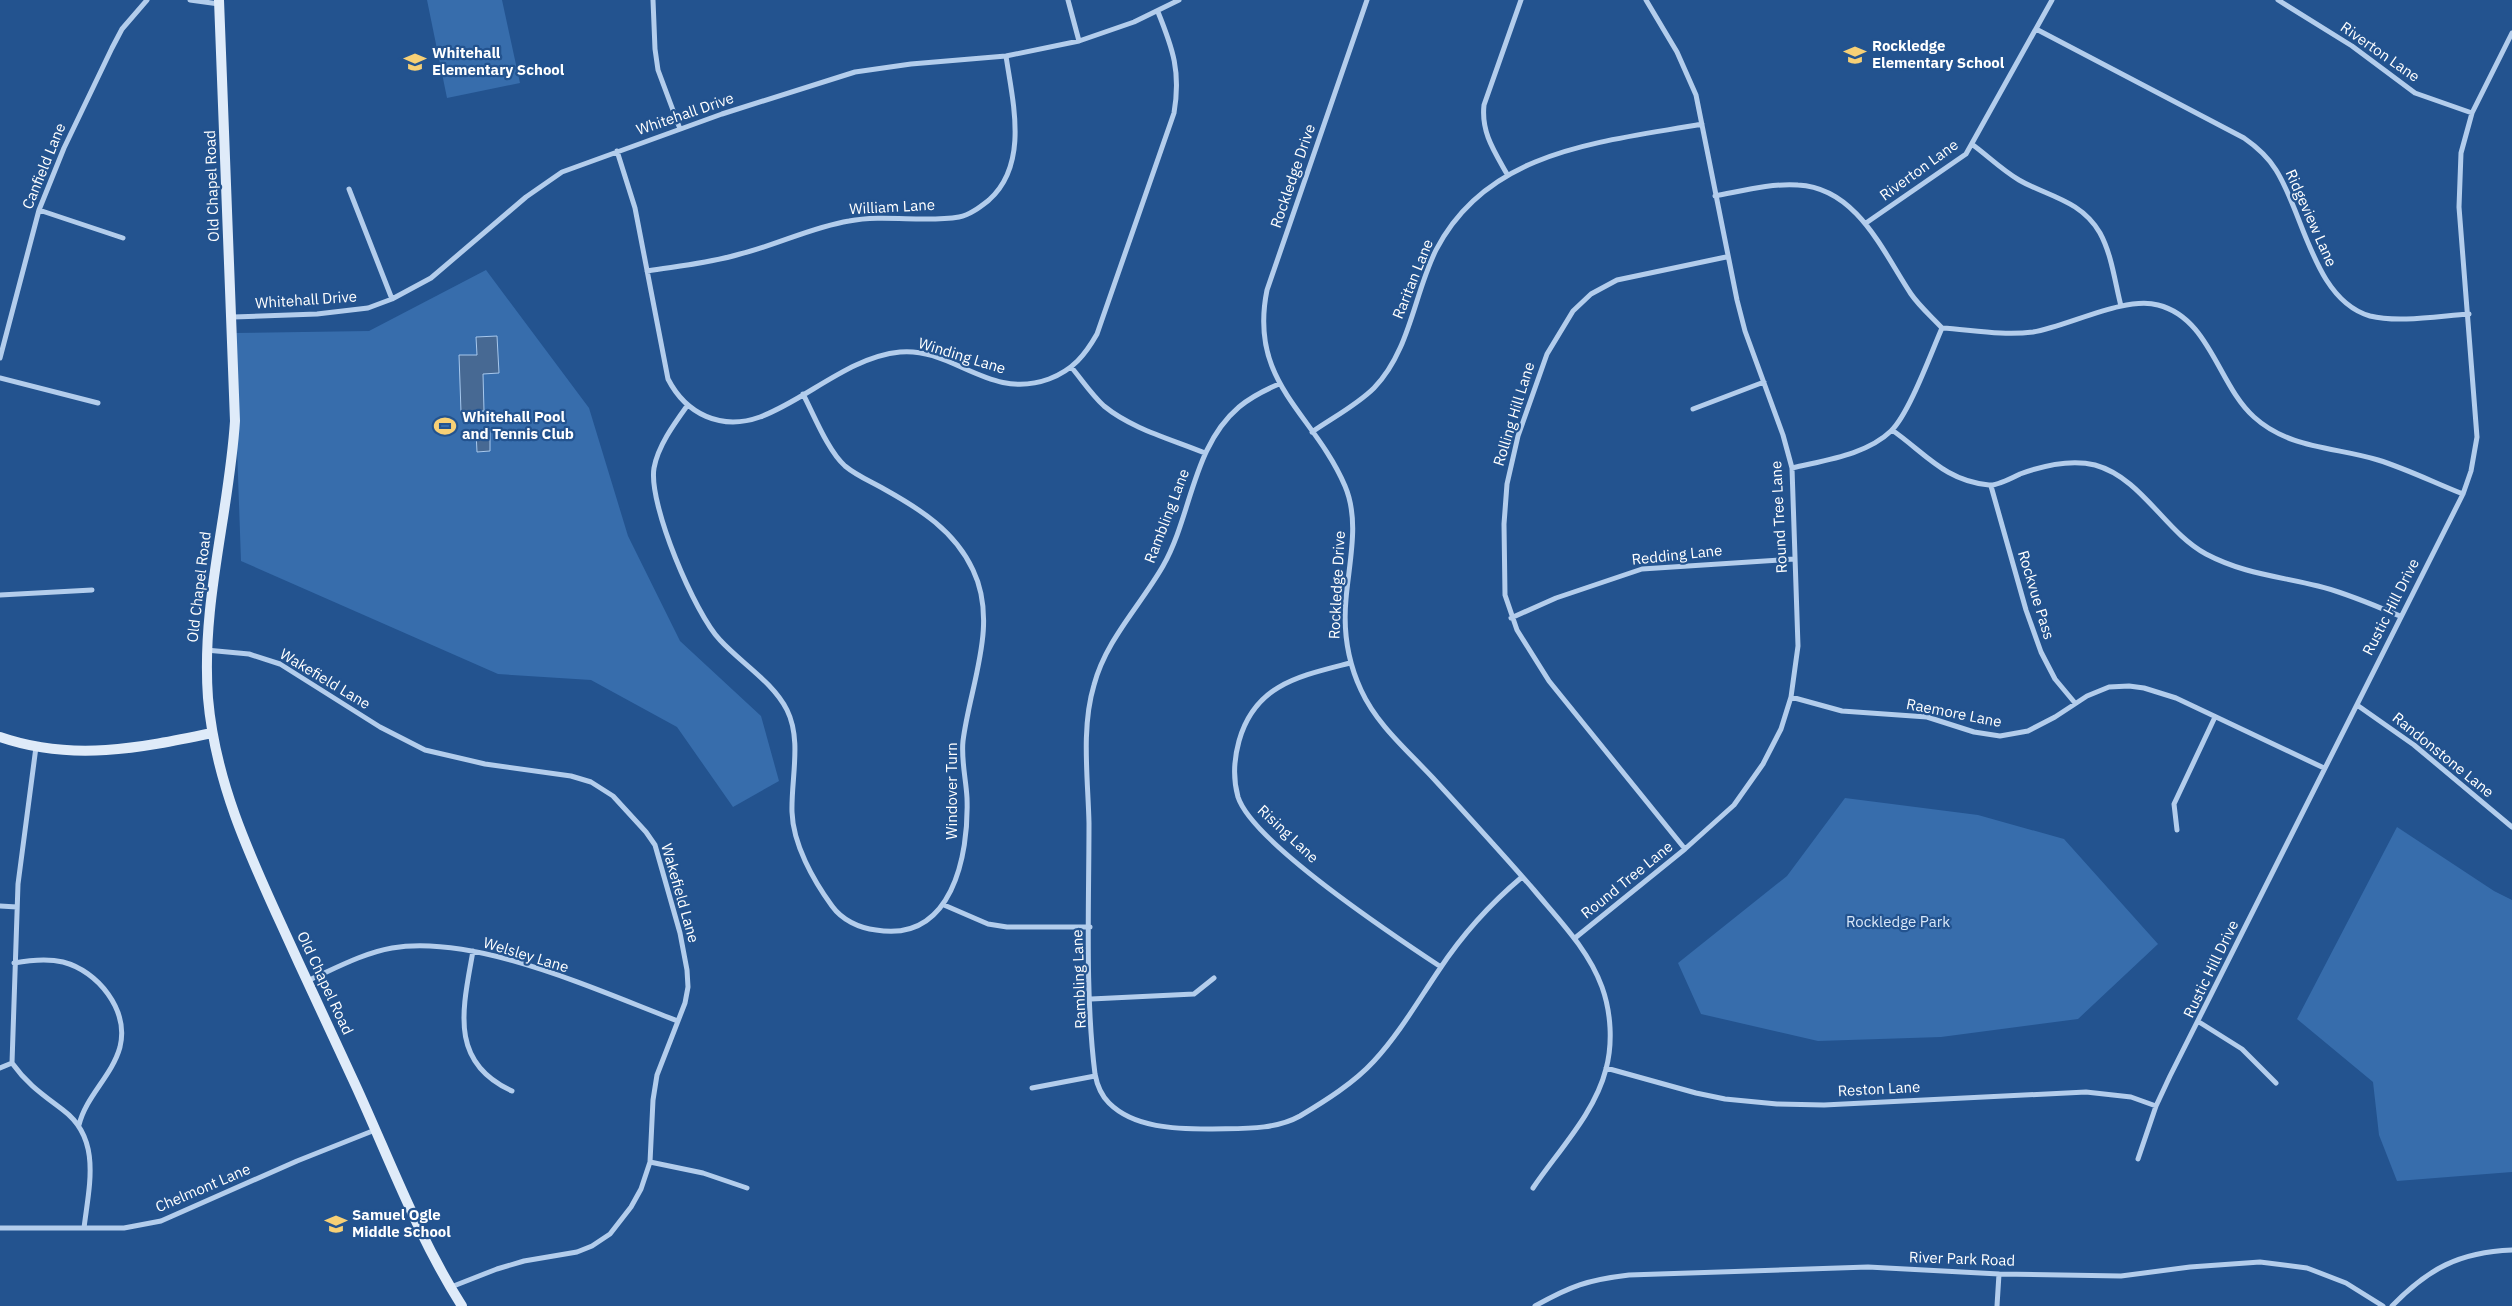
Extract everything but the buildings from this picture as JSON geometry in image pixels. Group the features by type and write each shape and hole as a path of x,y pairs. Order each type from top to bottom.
{"street":[{"name":"Canfield Lane","path":"0,358 39,210 64,148 122,29 147,0"},
{"path":"190,0 219,2"},
{"path":"653,0 654,49 658,70 680,129"},
{"path":"1068,0 1079,41"},
{"name":"Whitehall Drive","path":"233,317 332,313 368,308 392,300 431,278 546,182 574,167 680,129 855,72 882,67 1006,56 1079,41 1158,12 1179,0"},
{"name":"Rockledge Drive","path":"1367,0 1268,290 1264,305 1265,335 1279,384 1338,471 1350,500 1353,529 1345,631 1350,663 1372,709 1395,739 1522,876 1575,938 1595,970 1606,1000 1610,1026 1606,1068 1592,1103 1532,1188"},
{"path":"1507,174 1488,140 1483,115 1484,105 1520,0"},
{"name":"Round Tree Lane","path":"1575,938 1685,849 1734,805 1755,777 1781,729 1791,697 1798,646 1792,468 1784,435 1745,331 1726,257 1696,95 1680,58 1646,0"},
{"name":"Riverton Lane","path":"1866,223 1957,162 1973,145 2052,0"},
{"name":"Riverton Lane","path":"2278,0 2352,46 2414,93 2472,113"},
{"name":"Old Chapel Road","path":"219,2 233,317 235,421 234,445 209,604 206,650 212,733 222,780 240,830 376,1130 450,1288 462,1306"},
{"name":"Winding Lane","path":"617,151 635,208 668,379 676,395 687,406 712,418 744,421 762,416 865,363 901,352 935,358 1006,384 1040,382 1072,368 1088,350 1100,327 1174,113 1178,81 1176,58 1158,12"},
{"name":"Ridgeview Lane","path":"2036,29 2256,147 2276,170 2285,186 2323,275 2332,289 2349,305 2370,315 2387,318 2469,314"},
{"name":"Rustic Hill Drive","path":"2138,1159 2156,1106 2462,494 2471,471 2477,437 2469,314 2459,206 2459,176 2464,136 2472,113 2512,33"},
{"name":"William Lane","path":"647,271 739,255 848,221 955,217 977,209 994,196 1003,184 1010,171 1013,156 1015,133 1006,56"},
{"name":"Raritan Lane","path":"1312,432 1369,392 1380,380 1400,349 1429,266 1446,233 1467,204 1507,174 1562,151 1702,124"},
{"path":"1973,145 2018,180 2058,196 2090,221 2099,233 2108,252 2122,306"},
{"path":"1715,196 1780,185 1810,186 1824,190 1836,197 1866,223 1919,305 1942,328 1992,333 2032,332 2122,306 2143,303 2159,305 2186,320 2203,340 2246,408 2261,423 2310,446 2378,460 2462,494"},
{"path":"349,189 392,300"},
{"path":"39,210 123,238"},
{"name":"Rolling Hill Lane","path":"1685,849 1549,681 1533,658 1511,618 1505,595 1503,551 1507,484 1510,460 1542,365 1562,327 1580,304 1608,283 1639,274 1726,257"},
{"path":"1792,468 1863,448 1892,430 1904,413 1942,328"},
{"path":"1072,368 1103,404 1116,415 1135,425 1205,453"},
{"path":"0,378 98,403"},
{"path":"1693,409 1764,382"},
{"name":"Rambling Lane","path":"1279,384 1252,398 1227,418 1205,453 1165,563 1112,643 1102,662 1092,690 1088,731 1091,998 1098,1085 1108,1102 1138,1122 1194,1129 1267,1127 1284,1123 1328,1097 1368,1067 1412,1012 1441,967 1478,919 1522,876"},
{"name":"Windover Turn","path":"687,406 673,426 655,464 653,485 688,586 706,624 776,694 788,712 794,744 792,818 799,844 814,877 836,912 850,922 872,930 898,931 914,927 931,917 944,905 958,872 966,839 967,816 963,742 976,680 983,633 984,613 979,584 965,555 948,532 910,504 843,464 803,394"},
{"path":"1892,430 1912,444 1927,460 1950,474 1970,482 1991,486 2023,473 2059,464 2094,465 2106,470 2131,486 2204,553 2256,574 2330,589 2400,616"},
{"name":"Rockvue Pass","path":"1991,486 2026,610 2041,652 2055,679 2075,703"},
{"name":"Redding Lane","path":"1511,618 1556,598 1642,569 1795,559"},
{"path":"0,596 92,590"},
{"name":"Wakefield Lane","path":"206,650 249,654 280,664 380,727 425,750 485,764 571,776 603,788 646,832 655,845 661,861 687,970 688,987 678,1021 657,1076 653,1100 650,1162 641,1189 631,1207 610,1234 602,1241 577,1252 497,1269 450,1288"},
{"name":"Rising Lane","path":"1350,663 1290,680 1278,686 1256,706 1245,724 1235,758 1238,798 1252,821 1293,859 1384,929 1441,967"},
{"name":"Raemore Lane","path":"1791,697 1842,711 1927,717 1974,732 2000,736 2028,731 2055,718 2075,703 2100,690 2129,686 2157,691 2324,768"},
{"name":"Randonstone Lane","path":"2356,705 2414,745 2512,827"},
{"path":"2177,830 2174,804 2214,717"},
{"path":"0,737 36,747 73,752 110,752 212,733"},
{"path":"36,747 20,857 14,963 12,1062 34,1089 63,1110 78,1125 87,1141 91,1160 84,1228"},
{"path":"944,905 974,919 998,926 1090,927"},
{"path":"0,906 17,907"},
{"name":"Welsley Lane","path":"307,981 392,948 416,946 473,951 529,966 678,1021"},
{"path":"473,951 464,1005 465,1040 481,1071 494,1083 512,1091"},
{"path":"14,963 49,960 63,962 85,971 105,989 118,1015 121,1037 116,1057 84,1110 78,1125"},
{"path":"1091,998 1194,994 1214,978"},
{"path":"2199,1022 2242,1049 2276,1083"},
{"path":"0,1068 12,1062"},
{"name":"Reston Lane","path":"1606,1068 1696,1093 1778,1104 1824,1105 2086,1092 2131,1097 2156,1106"},
{"path":"1032,1088 1096,1076"},
{"name":"Chelmont Lane","path":"0,1228 124,1228 161,1221 297,1161 376,1130"},
{"path":"650,1162 703,1173 748,1188"},
{"path":"2392,1306 2429,1272 2461,1257 2492,1251 2512,1250"},
{"name":"River Park Road","path":"1535,1306 1566,1289 1594,1280 1629,1276 1868,1267 1999,1274 2121,1276 2190,1267 2260,1262 2308,1268 2346,1283 2383,1306"},
{"path":"1997,1306 1999,1274"}],"green space":[{"path":"427,0 502,0 520,83 447,98"},
{"name":"Whitehall Pool and Tennis Club","path":"486,270 589,408 628,536 680,641 761,716 779,781 733,807 677,727 591,680 498,674 241,561 233,333 369,331"},
{"name":"Rockledge Park","path":"1845,798 1978,815 2064,839 2158,944 2078,1019 1941,1037 1818,1041 1701,1014 1678,963 1787,876"},
{"path":"2397,827 2494,891 2512,900 2512,1172 2397,1181 2379,1135 2373,1082 2297,1019"}],"shaded area":[{"path":"497,336 499,373 483,374 484,411 461,412 459,355 477,355 476,337"},
{"path":"490,430 490,451 477,452 476,432"}],"place":[{"name":"Rockledge Elementary School","path":"1855,55"},
{"name":"Whitehall Elementary School","path":"415,62"},
{"name":"Whitehall Pool and Tennis Club","path":"445,426"},
{"name":"Samuel Ogle Middle School","path":"336,1224"}]}
